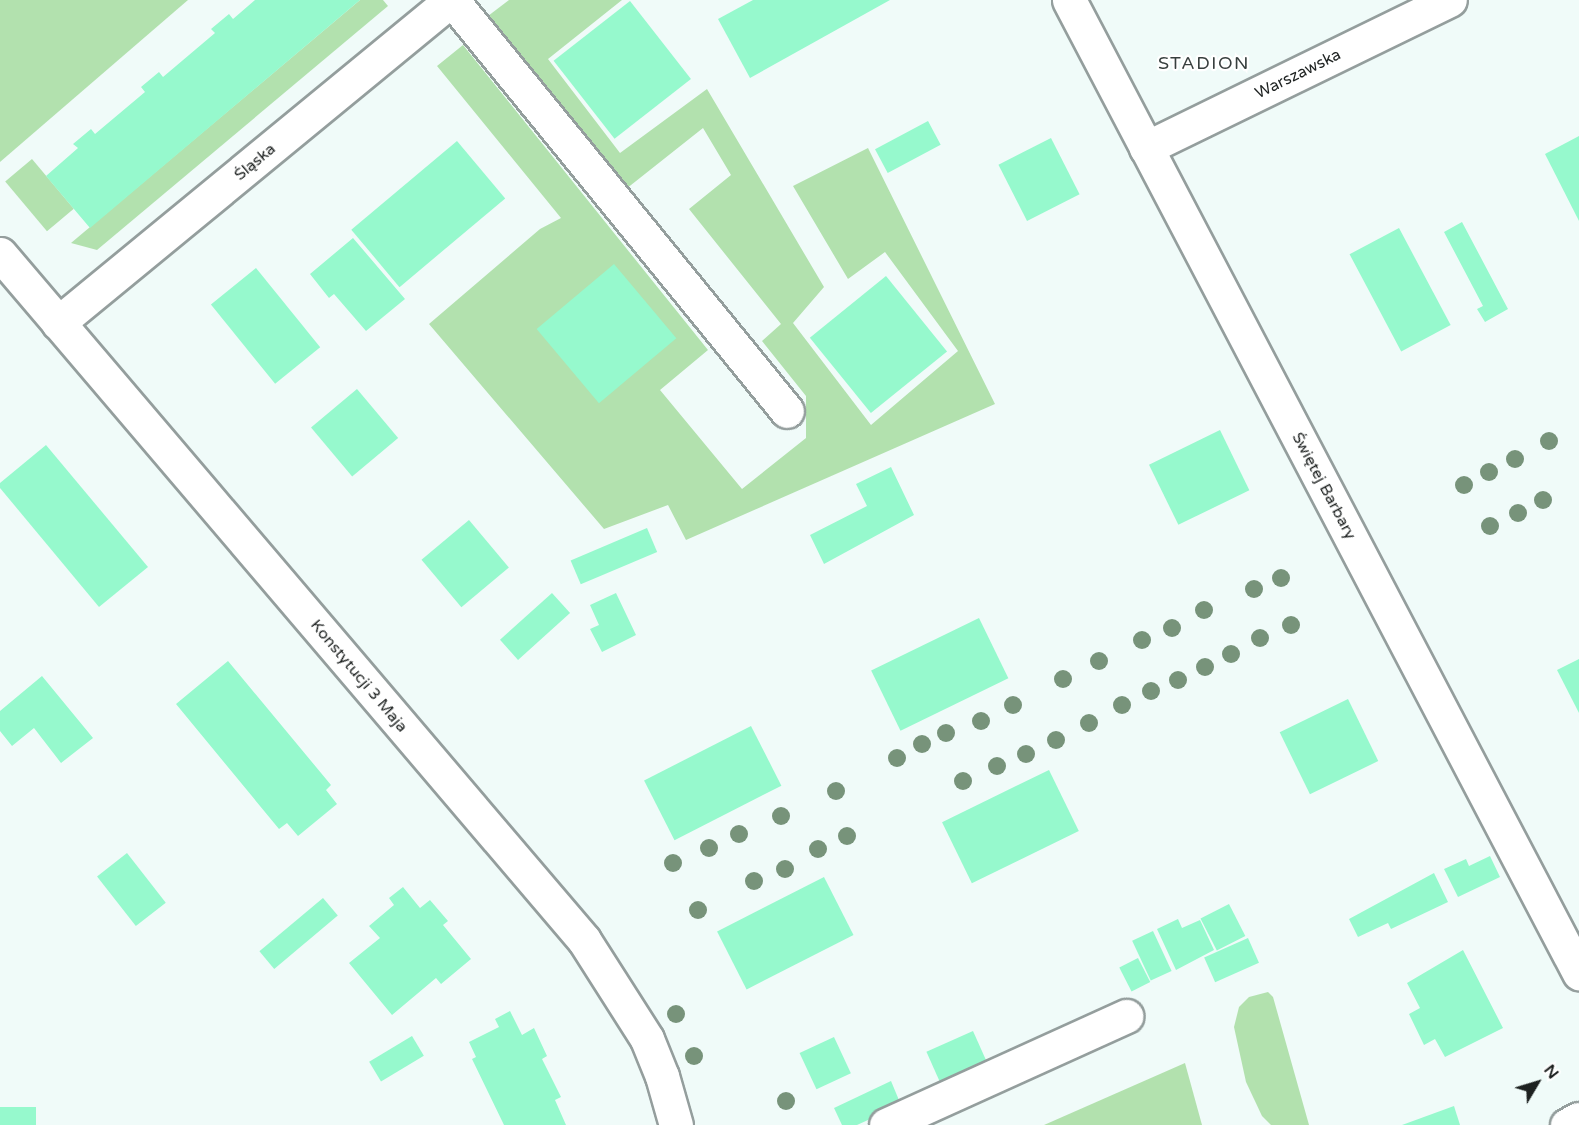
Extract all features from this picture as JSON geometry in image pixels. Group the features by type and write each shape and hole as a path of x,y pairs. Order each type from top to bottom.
{"street":[{"name":"Śląska","path":"58,324 451,0"},
{"path":"451,0 787,411"},
{"name":"Świętej Barbary","path":"1069,0 1579,972"},
{"name":"Warszawska","path":"1146,148 1450,0"},
{"name":"Konstytucji 3 Maja","path":"0,254 584,940 647,1040 676,1125"},
{"path":"886,1125 1126,1016"},
{"path":"1567,1125 1579,1119"}],"green space":[{"path":"0,0 188,0 0,162"},
{"path":"360,0 383,0 388,6 97,250 71,243"},
{"path":"509,0 622,0 548,59 620,153 707,89 824,287 793,323 871,425 958,351 885,252 848,279 793,186 868,148 995,404 686,540 668,505 604,529 429,324 540,229 561,218 437,66 463,45 708,350 660,390 742,489 806,438 806,396 762,341 781,324 689,209 731,175 703,128 626,189 488,16"},
{"path":"32,159 74,209 47,231 5,181"},
{"path":"1268,992 1273,997 1309,1125 1271,1125 1262,1116 1246,1082 1234,1027 1239,1007 1249,997"},
{"path":"1185,1063 1202,1125 1044,1125"}],"building":[{"path":"255,0 360,0 90,228 46,176 78,148 73,144 91,129 95,134 145,92 141,87 159,72 163,77 215,33 211,29 229,14 233,19"},
{"path":"753,0 890,0 750,78 718,19"},
{"path":"630,1 691,79 615,139 554,61"},
{"path":"928,121 941,145 888,173 875,149"},
{"path":"1579,136 1579,221 1545,154"},
{"path":"1051,138 1080,194 1027,221 998,165"},
{"path":"457,141 505,198 399,287 351,230"},
{"path":"1462,222 1508,309 1485,322 1477,309 1483,306 1444,232"},
{"path":"1399,228 1451,325 1401,351 1350,254"},
{"path":"353,238 405,299 366,331 334,294 329,298 310,274"},
{"path":"614,264 676,338 599,403 537,329"},
{"path":"256,268 320,347 275,384 211,305"},
{"path":"886,276 947,351 871,413 810,338"},
{"path":"357,389 398,438 352,477 311,428"},
{"path":"1220,430 1249,490 1178,525 1149,465"},
{"path":"46,445 148,567 99,607 0,488 0,483"},
{"path":"891,467 914,515 824,564 810,535 867,506 856,484"},
{"path":"469,520 509,567 461,607 422,560"},
{"path":"647,528 657,552 581,584 571,560"},
{"path":"552,593 570,613 518,660 500,640"},
{"path":"616,593 636,635 602,652 590,629 599,625 590,605"},
{"path":"979,618 1008,678 901,731 871,671"},
{"path":"1579,659 1579,713 1557,670"},
{"path":"228,661 331,785 326,790 337,804 298,836 287,823 279,829 176,704"},
{"path":"42,676 93,738 61,763 34,728 12,746 0,731 0,711"},
{"path":"1348,699 1378,761 1310,794 1280,732"},
{"path":"751,726 781,786 674,840 644,780"},
{"path":"1049,770 1079,831 972,883 942,822"},
{"path":"127,853 166,903 136,926 97,876"},
{"path":"1490,856 1500,877 1458,897 1444,869 1466,859 1469,866"},
{"path":"1434,873 1448,902 1391,929 1388,923 1358,937 1349,919"},
{"path":"824,877 854,935 747,989 717,931"},
{"path":"403,887 420,908 430,900 448,921 443,925 471,959 441,984 436,978 392,1015 349,963 380,938 369,926 394,905 389,898"},
{"path":"323,898 338,916 274,969 259,951"},
{"path":"1229,904 1245,936 1217,951 1200,919"},
{"path":"1178,919 1182,928 1200,920 1214,950 1176,970 1157,929"},
{"path":"1153,931 1172,971 1151,981 1132,941"},
{"path":"1248,938 1259,963 1215,982 1204,958"},
{"path":"1463,950 1503,1028 1445,1057 1435,1039 1424,1045 1409,1014 1420,1008 1407,983"},
{"path":"1138,958 1150,982 1132,992 1119,968"},
{"path":"510,1011 522,1035 534,1028 547,1056 542,1059 561,1097 555,1100 566,1125 504,1125 472,1059 476,1057 469,1042 499,1027 495,1019"},
{"path":"973,1031 987,1062 940,1083 926,1052"},
{"path":"412,1036 424,1056 381,1081 369,1062"},
{"path":"834,1037 851,1073 816,1089 800,1053"},
{"path":"891,1081 901,1105 857,1125 842,1125 834,1108"},
{"path":"1454,1106 1460,1125 1402,1125"},
{"path":"0,1107 36,1107 36,1125 0,1125"}],"district":[{"name":"STADION","path":"1204,63"}]}
